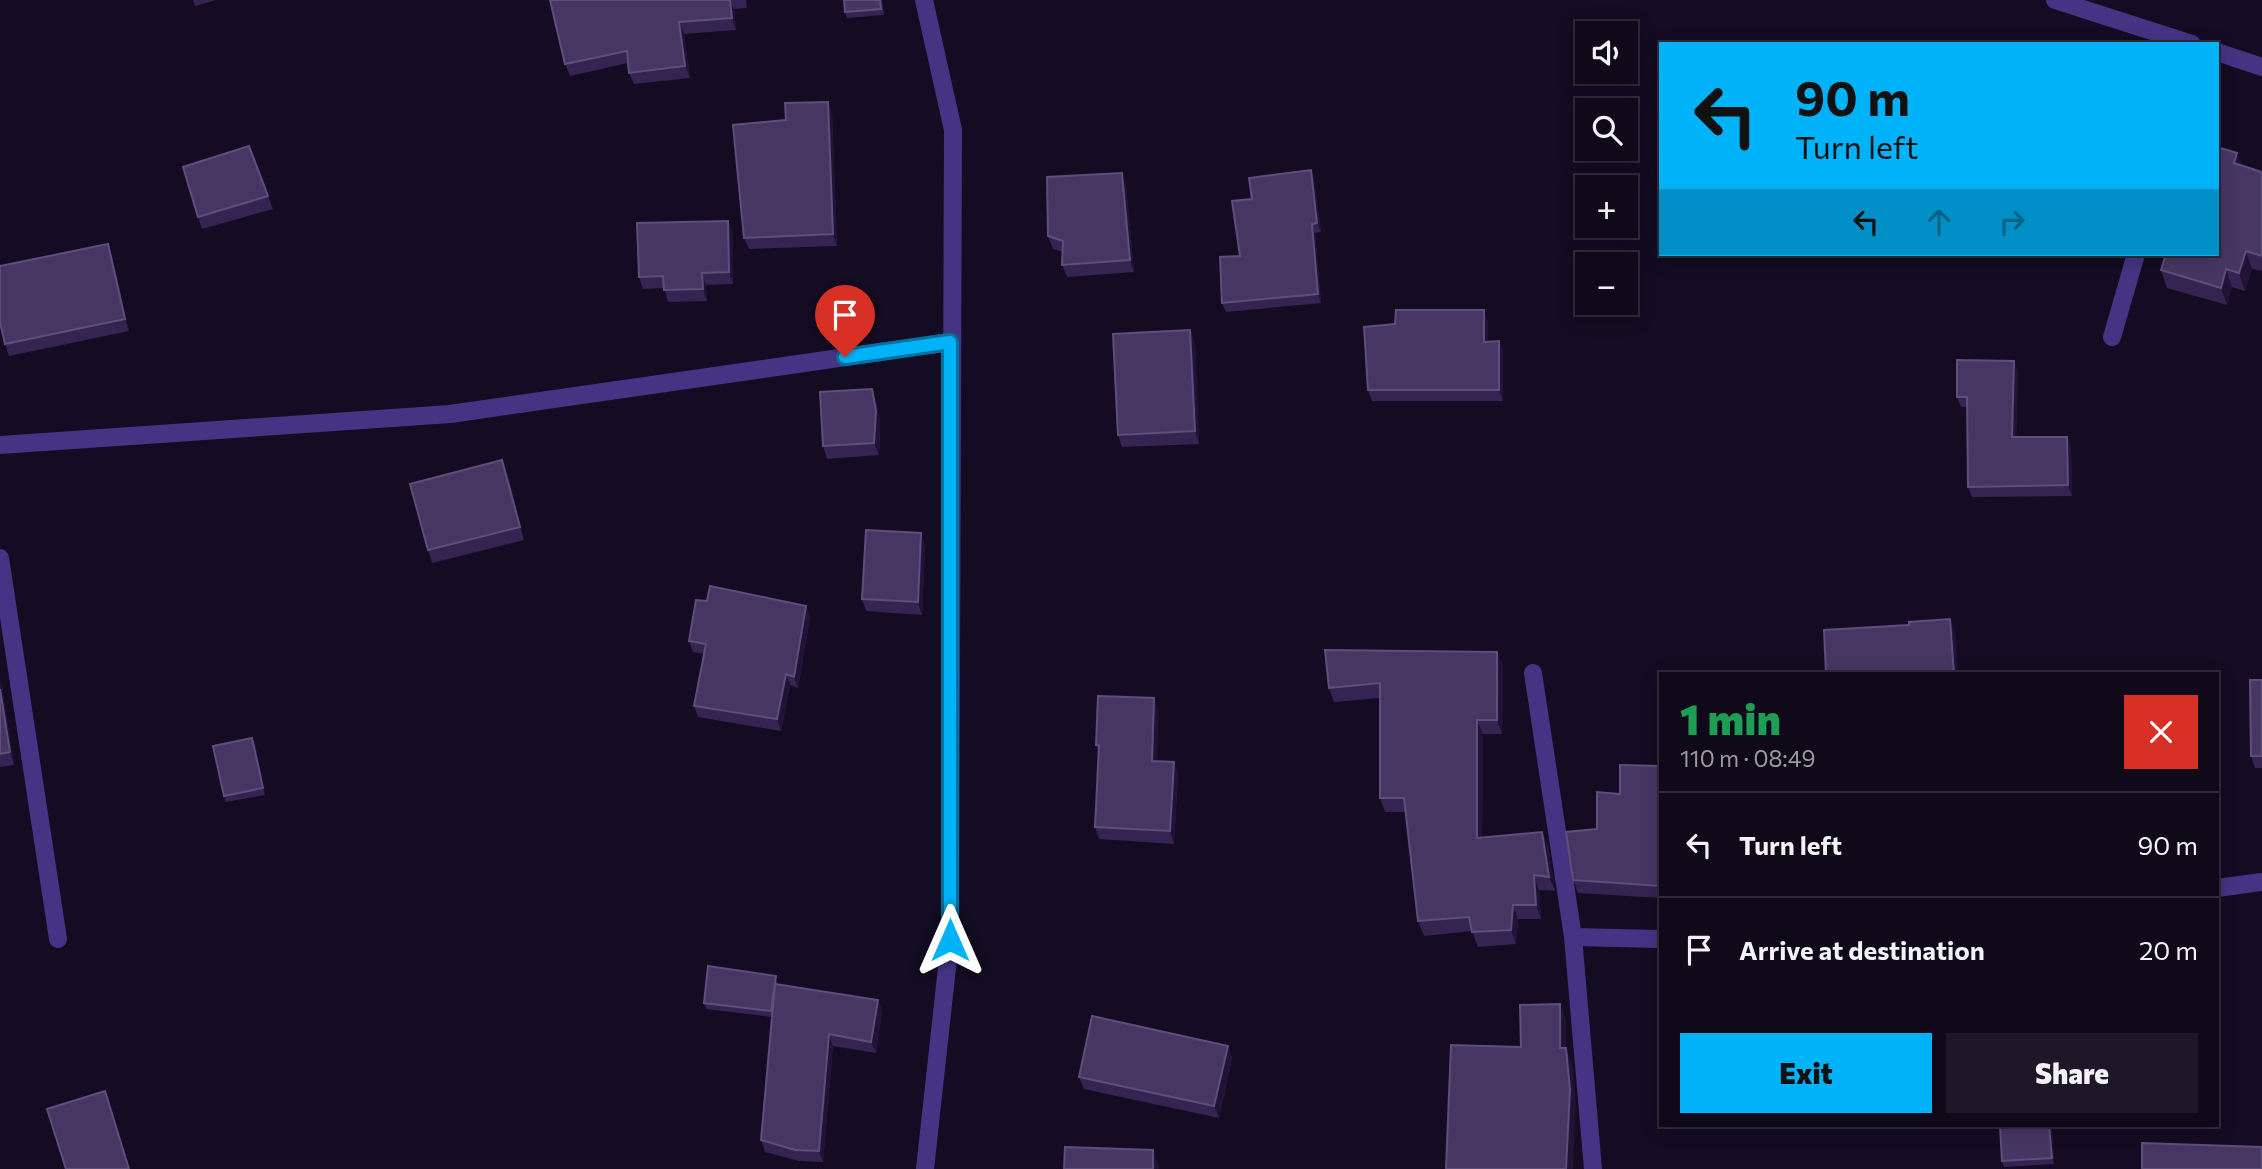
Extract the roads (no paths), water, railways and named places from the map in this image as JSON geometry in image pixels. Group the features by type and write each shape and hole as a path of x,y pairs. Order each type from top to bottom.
{"street":[{"path":"924,0 953,130 950,342 950,940 925,1169"},
{"path":"2055,0 2186,42"},
{"path":"2219,53 2262,66"},
{"path":"2112,337 2135,256"},
{"path":"0,445 450,414 950,342"},
{"path":"0,558 58,939"},
{"path":"1533,673 1573,937 1593,1169"},
{"path":"2219,888 2262,882"},
{"path":"1573,937 1659,939"}]}
